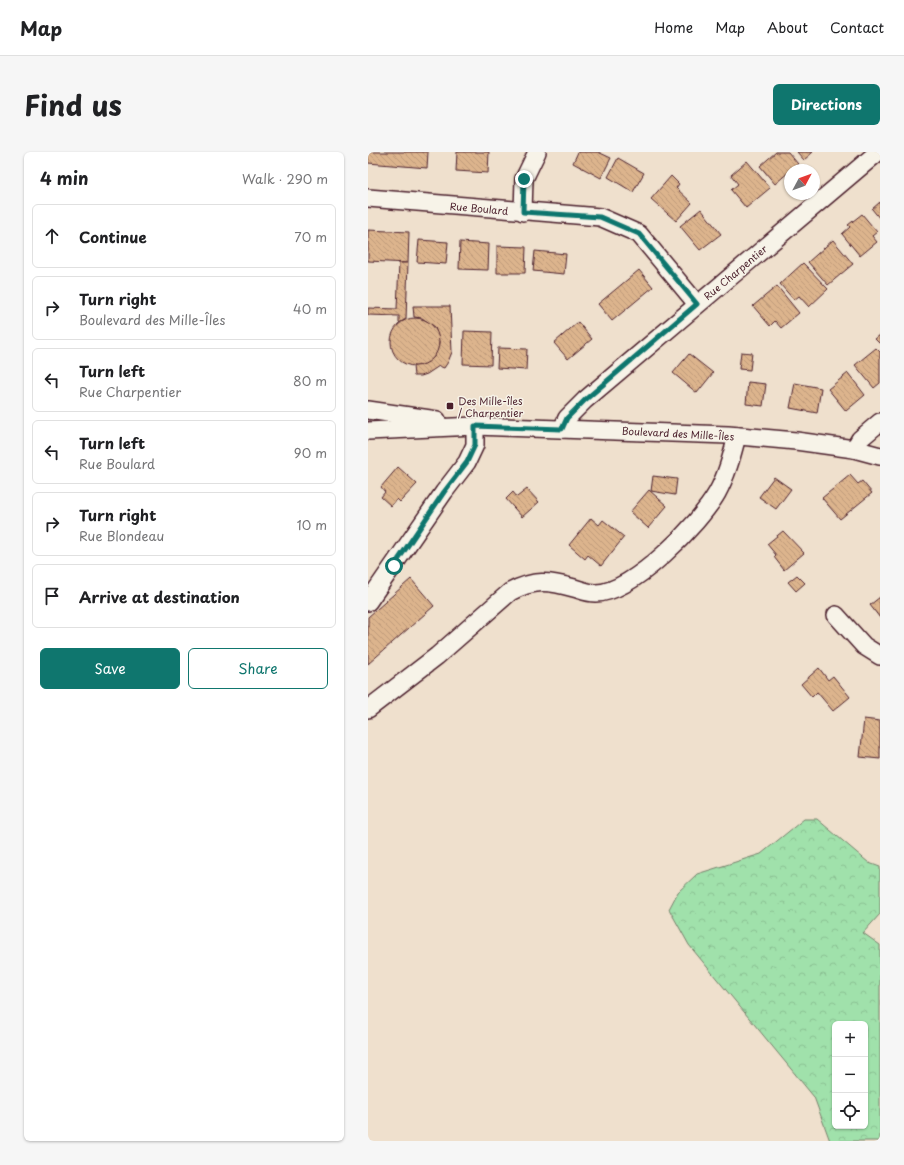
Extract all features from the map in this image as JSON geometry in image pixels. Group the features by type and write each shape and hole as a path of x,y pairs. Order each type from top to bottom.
{"street":[{"path":"523,212 524,179 537,152"},
{"name":"Rue Charpentier","path":"562,429 567,418 585,400 878,152"},
{"name":"Rue Boulard","path":"368,198 523,212 600,217 639,234 697,304"},
{"name":"Boulevard des Mille-Îles","path":"368,410 475,426"},
{"path":"854,449 860,439 880,422"},
{"path":"368,602 444,492 467,462 475,445 475,426"},
{"name":"Boulevard des Mille-Îles","path":"368,430 475,426 737,436 854,449 880,456"},
{"path":"368,709 437,656 510,592 519,587 531,582 550,582 596,593 617,586 650,567 674,545 705,510 716,494 728,468 737,436"},
{"path":"836,615 864,646 880,656"}],"green space":[{"path":"804,819 817,819 869,863 880,867 880,914 863,933 880,945 880,1141 830,1141 814,1097 689,945 669,909 678,892 697,874 761,854"}],"building":[{"path":"368,152 428,152 427,168 368,163"},
{"path":"457,152 489,152 488,173 456,171"},
{"path":"578,152 598,152 611,158 601,178 573,163"},
{"path":"776,152 788,152 798,164 784,164 784,176 775,184 760,166"},
{"path":"797,152 813,152 804,160"},
{"path":"618,158 644,173 633,192 608,177"},
{"path":"747,161 770,188 746,208 731,190 738,184 731,175"},
{"path":"671,176 679,184 676,188 692,203 676,221 651,199"},
{"path":"880,202 880,219 872,209"},
{"path":"701,209 721,234 700,250 680,226"},
{"path":"862,214 877,232 872,236 877,242 860,256 842,234 850,227 848,225"},
{"path":"368,230 409,232 408,263 368,261"},
{"path":"419,240 448,242 446,264 417,262"},
{"path":"833,240 853,264 828,285 808,262"},
{"path":"460,242 489,244 488,270 459,269"},
{"path":"497,246 526,247 525,273 497,273"},
{"path":"535,251 566,254 564,274 533,271"},
{"path":"399,263 408,263 406,319 399,323 399,316 368,315 368,308 397,309"},
{"path":"803,263 828,289 809,307 799,296 794,300 780,284"},
{"path":"639,270 653,287 612,321 598,304"},
{"path":"777,286 799,313 781,328 775,321 770,326 753,306"},
{"path":"413,306 450,306 452,352 448,362 444,368 439,366 421,376 414,376 413,366 421,365 434,357 439,342 435,327 422,318 414,317"},
{"path":"410,318 420,318 432,325 439,337 439,347 432,359 420,366 410,366 402,362 395,355 391,347 391,337 395,329 402,322"},
{"path":"578,322 592,339 568,359 554,343"},
{"path":"464,331 492,332 491,365 463,364"},
{"path":"880,335 880,344 875,339"},
{"path":"498,348 527,349 526,370 497,368"},
{"path":"876,348 880,352 880,383 874,388 855,365"},
{"path":"741,352 752,353 750,370 739,369"},
{"path":"689,354 713,373 697,393 673,373"},
{"path":"848,373 865,395 846,411 828,389"},
{"path":"748,382 766,384 763,406 746,404"},
{"path":"795,383 821,388 817,413 790,408"},
{"path":"398,467 417,484 400,502 397,499 391,506 381,497 385,492 381,487"},
{"path":"850,475 858,484 862,481 872,493 840,519 822,498"},
{"path":"653,476 677,479 675,495 651,491"},
{"path":"774,477 791,489 776,509 759,497"},
{"path":"527,489 539,502 522,517 506,499 513,492 517,497"},
{"path":"649,490 667,506 648,528 630,512"},
{"path":"591,518 599,525 603,520 624,537 601,566 588,555 585,559 569,545"},
{"path":"783,531 804,553 784,570 774,557 776,555 767,544"},
{"path":"797,575 805,583 796,591 788,582"},
{"path":"411,579 434,606 368,664 368,617"},
{"path":"880,597 880,618 870,605"},
{"path":"819,668 828,680 833,676 850,697 833,711 817,692 812,697 801,684"},
{"path":"864,719 880,721 880,759 860,757"}],"place":[{"name":"Des Mille-îles / Charpentier","path":"450,406"}],"route":[{"path":"394,566 444,492 467,462 475,445 475,426 562,429 567,418 574,410 697,304 639,234 600,217 523,212 524,179"}]}
